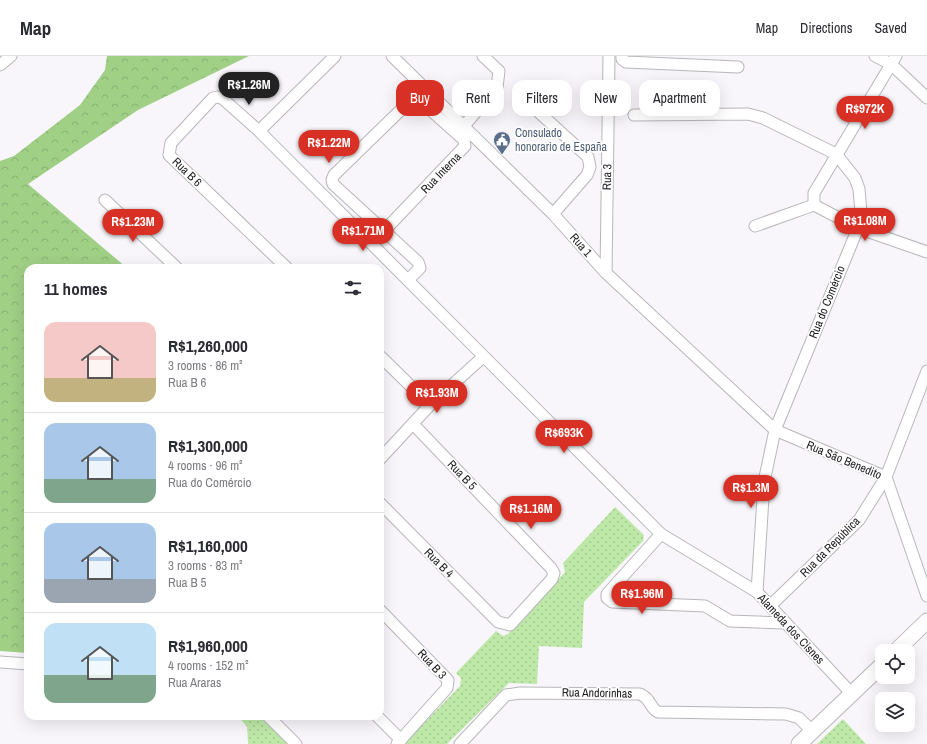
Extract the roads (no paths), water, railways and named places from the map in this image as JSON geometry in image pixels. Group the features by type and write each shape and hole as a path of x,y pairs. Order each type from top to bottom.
{"street":[{"path":"0,65 11,56"},
{"path":"259,131 335,56"},
{"name":"Rua 1","path":"392,56 553,214 606,273 775,430"},
{"path":"464,126 497,87 499,72 483,56"},
{"name":"Rua 3","path":"606,273 608,56"},
{"path":"622,56 622,59 626,62 738,67"},
{"path":"875,56 894,60 927,98"},
{"path":"814,205 814,193 836,154 894,60"},
{"name":"Rua B 6","path":"283,264 170,155 171,143 213,98 218,97 224,99 259,131 483,357"},
{"name":"Rua Interna","path":"383,232 465,146 464,140 418,99 410,101 334,175 332,180 333,184 383,232 419,265 419,270 408,280"},
{"name":"Rua do Comércio","path":"634,115 748,114 763,118 836,154 855,178 859,189 861,213 858,228 775,430 764,482 757,592"},
{"path":"543,116 588,157 590,167 587,176 553,214"},
{"path":"105,200 173,264"},
{"path":"755,226 814,205 858,228 927,252"},
{"path":"384,454 430,404 483,357"},
{"name":"Alameda dos Cisnes","path":"483,357 661,534 757,592 852,694"},
{"path":"384,360 430,404"},
{"name":"Rua da República","path":"770,606 859,520 886,477 927,371"},
{"name":"Rua B 5","path":"413,424 551,568 554,573 552,579 510,625 498,622"},
{"name":"Rua São Benedito","path":"775,430 886,477 927,596"},
{"name":"Rua B 4","path":"384,507 498,622"},
{"path":"661,534 607,594 607,598 612,602 705,606 730,621 786,623"},
{"name":"Rua B 3","path":"384,614 448,680 447,688 399,742"},
{"path":"903,644 927,621"},
{"path":"0,662 24,664"},
{"path":"799,744 875,672"},
{"name":"Rua Andorinhas","path":"460,744 506,695 520,692 640,694 647,696 654,710 658,712 786,714 799,718 812,731"},
{"path":"272,720 296,744"},
{"path":"380,720 399,742"}],"place":[{"name":"Consulado honorario de España","path":"502,155"}]}
